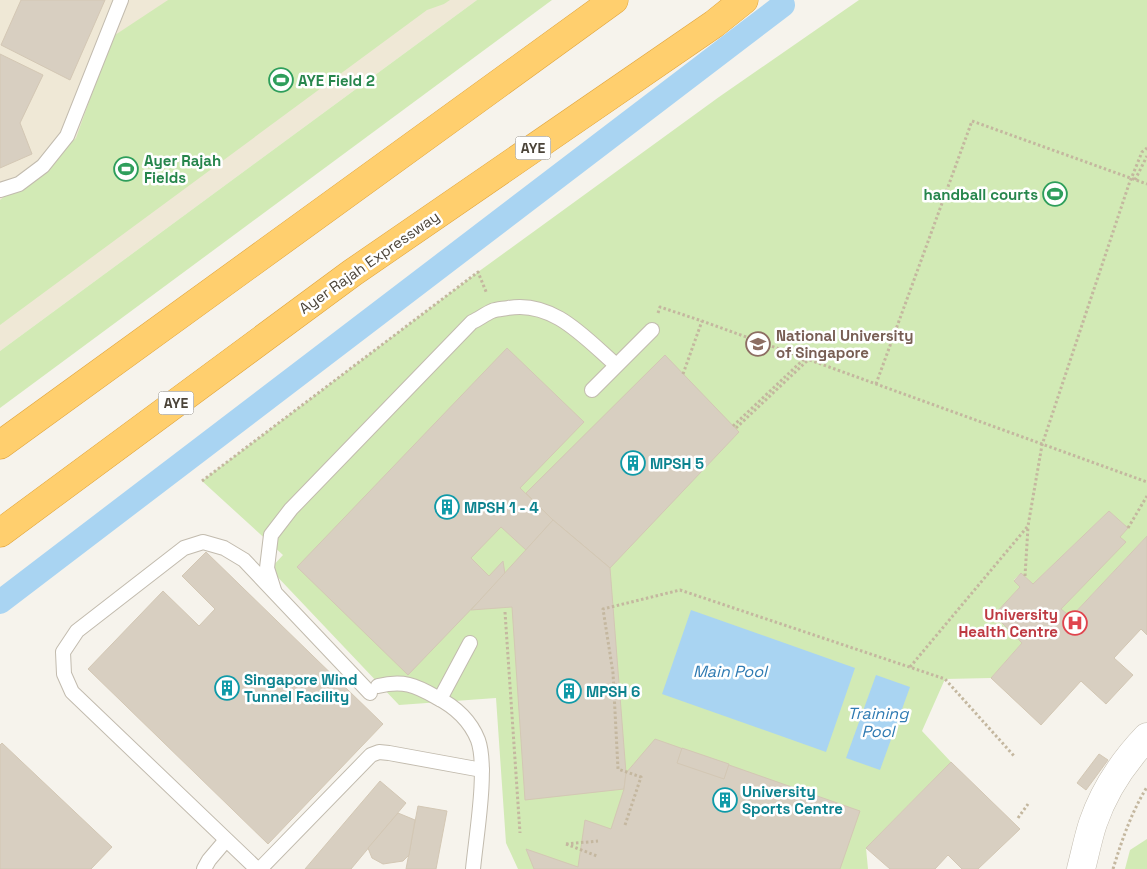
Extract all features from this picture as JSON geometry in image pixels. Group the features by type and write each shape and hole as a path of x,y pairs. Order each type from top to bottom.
{"highway":[{"path":"0,445 614,0"},
{"name":"Ayer Rajah Expressway","path":"0,533 352,273 714,24 744,0"}],"street":[{"path":"1081,869 1093,822 1102,802 1119,772 1147,737"}],"lane":[{"path":"0,190 19,184 43,166 67,136 122,0"},
{"path":"276,596 267,568 271,535 291,509 472,322 494,311 513,307 533,307 554,315 574,327 616,365"},
{"path":"592,390 652,330"},
{"path":"473,869 482,770 478,740 462,714 440,698 418,687 395,682 374,690 276,596 244,560 224,548 203,542 184,548 77,630 63,652 64,674 72,692 258,869 371,755 379,752 388,753 482,770"},
{"path":"440,698 470,643"},
{"path":"204,869 226,840"}],"path":[{"path":"876,384 972,121 1147,184"},
{"path":"1025,576 1028,526 1042,445 1130,179 1142,152 1147,148"},
{"path":"1135,180 1147,156"},
{"path":"202,482 478,272"},
{"path":"652,330 660,307 1147,482"},
{"path":"683,374 702,321"},
{"path":"734,427 806,359"},
{"path":"1128,528 1147,496"},
{"path":"910,667 1028,526"},
{"path":"625,825 641,777 618,769 613,673 604,608 680,590 945,678 1015,757"},
{"path":"505,612 520,832"},
{"path":"1113,869 1131,816 1147,787"},
{"path":"1018,818 1028,804"},
{"path":"596,856 566,844 598,841"}],"shaded area":[{"name":"Ayer Rajah Fields","path":"0,0 477,0 0,351"}],"green space":[{"name":"Ayer Rajah Fields","path":"168,0 450,0 427,10 0,325 0,200 76,138 112,37"},
{"path":"477,0 552,0 0,408 0,351"},
{"name":"National University of Singapore","path":"859,0 1147,0 1147,536 1071,617 1061,609 1125,542 1120,537 1127,528 1109,511 1033,584 1021,573 1014,580 1020,587 994,616 1022,643 991,678 945,679 922,731 951,762 866,848 868,869 518,869 506,843 496,698 399,705 270,569 283,555 202,481 478,272 719,97"},
{"path":"1147,839 1147,869 1125,869 1130,850"}],"water":[{"name":"Main Pool","path":"691,610 855,668 826,752 662,694"},
{"name":"Training Pool","path":"876,675 910,687 880,770 846,758"}],"building":[{"path":"21,0 105,0 70,80 1,45"},
{"path":"0,54 43,75 20,123 32,154 0,168"},
{"name":"MPSH 1 - 4","path":"507,348 584,422 520,488 553,520 526,550 501,527 471,558 489,576 503,561 505,574 408,675 297,567"},
{"name":"MPSH 5","path":"665,355 739,432 610,568 553,520 526,493"},
{"name":"University Health Centre","path":"1109,511 1128,528 1120,537 1126,542 1061,609 1071,617 1147,536 1147,635 1141,629 1114,658 1133,675 1106,704 1081,681 1041,725 991,678 1022,643 994,615 1020,587 1014,581 1021,573 1033,584"},
{"name":"MPSH 6","path":"553,520 610,568 626,773 624,789 525,800 512,607 471,610"},
{"name":"Singapore Wind Tunnel Facility","path":"206,552 383,724 268,844 88,669 163,591 199,626 215,609 182,576"},
{"name":"University Sports Centre","path":"655,739 860,811 840,869 534,869 526,849 578,867 585,820 611,829 624,789 626,773"},
{"path":"2,743 112,847 91,869 0,869 0,745"},
{"path":"682,748 729,764 724,779 677,763"},
{"path":"1099,754 1108,760 1086,790 1077,783"},
{"path":"951,762 1020,829 978,869 962,869 948,855 935,869 890,869 866,848"},
{"path":"380,781 406,803 351,869 305,869"},
{"path":"418,806 447,811 436,869 406,869"},
{"path":"398,813 415,820 409,855 403,861 383,864 372,858 368,848"}],"waterway":[{"path":"0,602 783,5"}],"place":[{"name":"AYE Field 2","path":"281,80"},
{"name":"Ayer Rajah Fields","path":"126,169"},
{"name":"handball courts","path":"1055,194"},
{"name":"National University of Singapore","path":"758,344"},
{"name":"MPSH 5","path":"633,463"},
{"name":"MPSH 1 - 4","path":"447,507"},
{"name":"University Health Centre","path":"1075,623"},
{"name":"Singapore Wind Tunnel Facility","path":"227,688"},
{"name":"MPSH 6","path":"569,691"},
{"name":"University Sports Centre","path":"725,800"}]}
